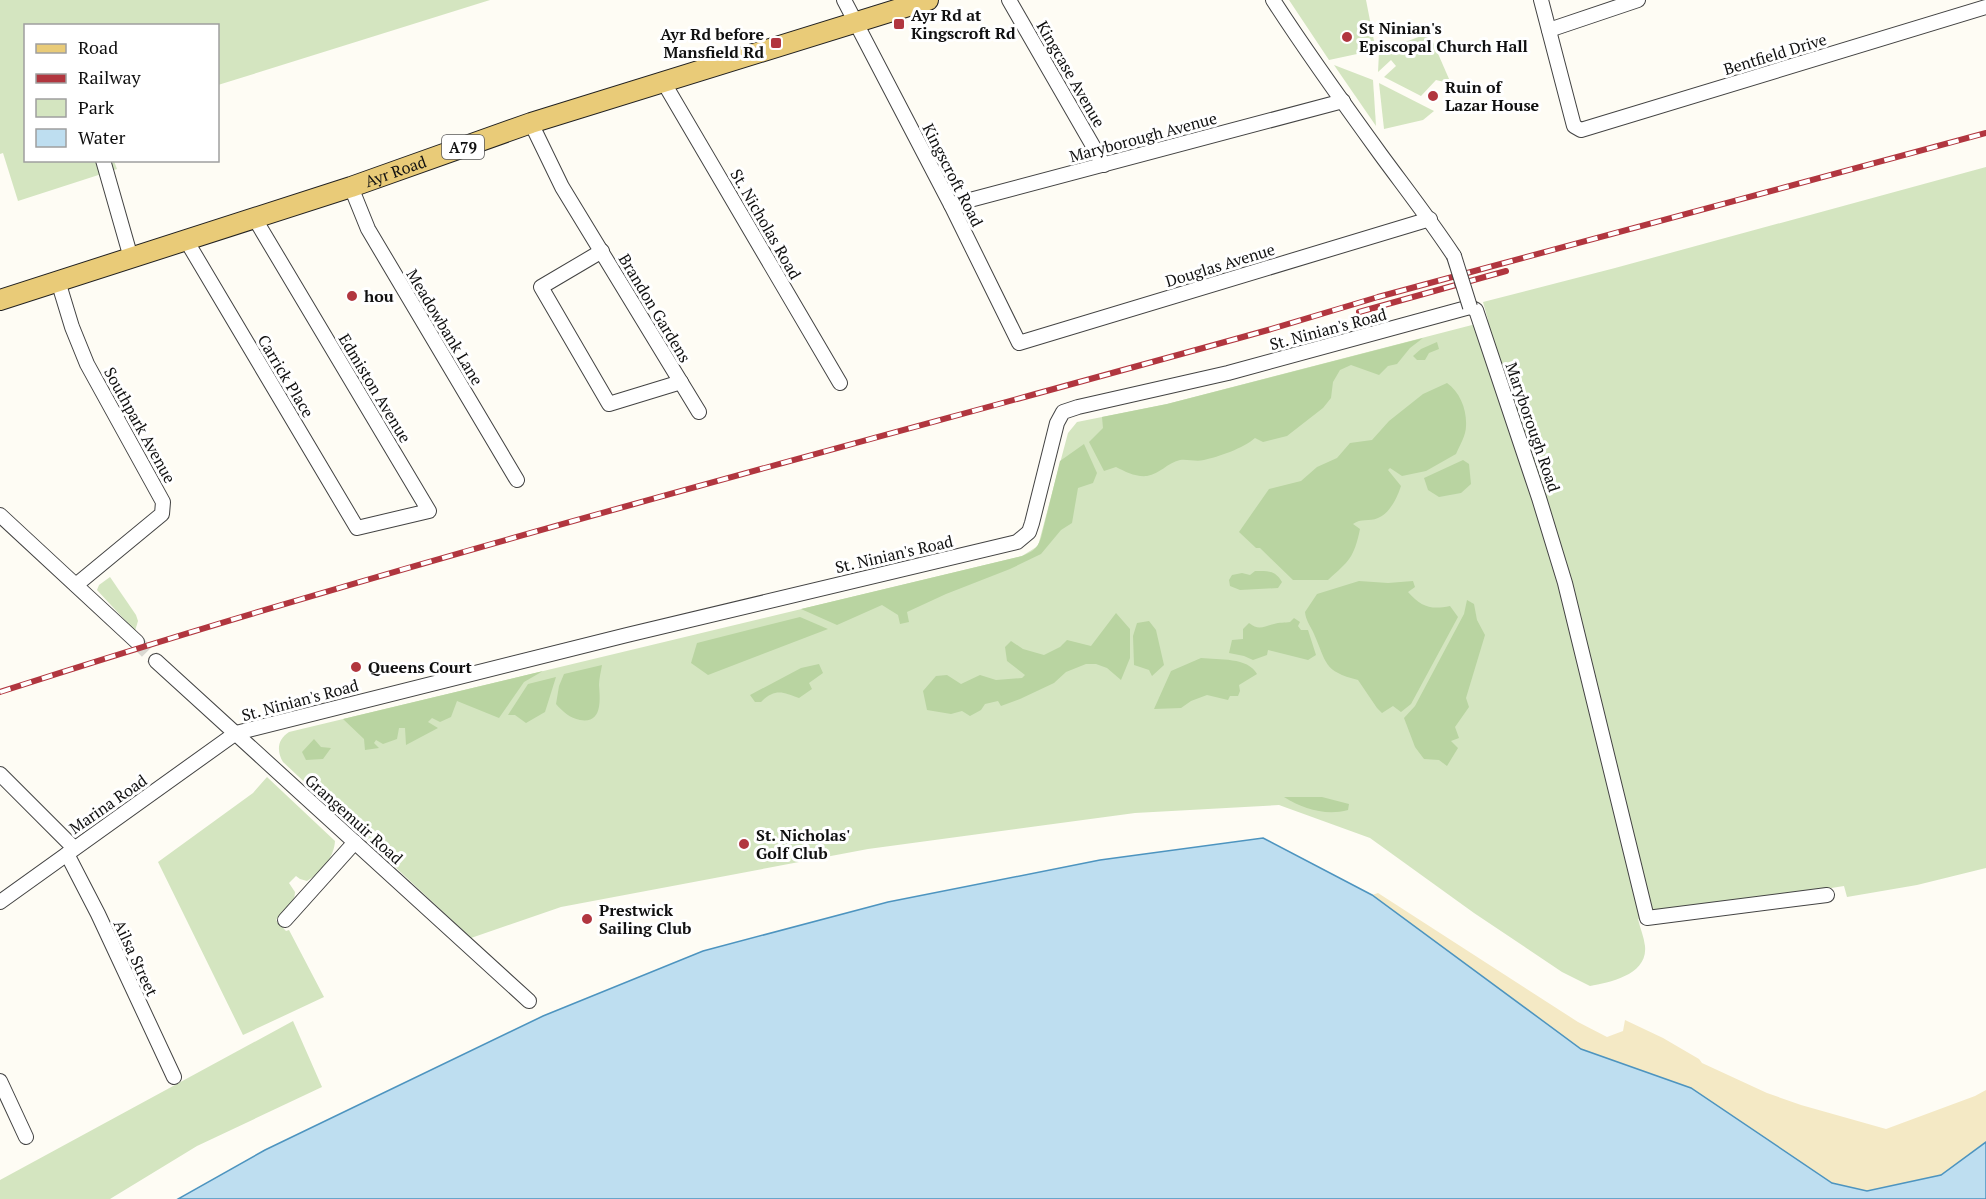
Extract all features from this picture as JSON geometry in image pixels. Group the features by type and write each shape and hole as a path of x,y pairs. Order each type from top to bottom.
{"main road":[{"name":"Ayr Road","path":"0,300 351,187 531,123 928,0"}],"street":[{"name":"Kingscroft Road","path":"844,0 951,205 1019,343"},
{"name":"Kingcase Avenue","path":"1009,0 1104,165"},
{"name":"Maryborough Road","path":"1273,0 1454,256 1470,307 1476,310 1565,583 1647,918 1827,894"},
{"path":"1541,0 1549,30 1638,0"},
{"name":"Bentfield Drive","path":"1549,30 1574,126 1581,130 1986,7"},
{"name":"St. Nicholas Road","path":"664,83 840,383"},
{"name":"Maryborough Avenue","path":"951,205 1343,101"},
{"name":"Brandon Gardens","path":"531,123 562,187 699,412"},
{"path":"104,162 131,258"},
{"name":"Meadowbank Lane","path":"351,187 368,229 517,480"},
{"name":"Edmiston Avenue","path":"255,219 429,511 357,528"},
{"name":"Douglas Avenue","path":"1019,343 1430,219"},
{"name":"Carrick Place","path":"186,240 357,528"},
{"name":"Brandon Gardens","path":"602,252 541,287 609,404 681,382"},
{"name":"Southpark Avenue","path":"58,281 72,327 87,364 163,502 162,514 76,585"},
{"name":"St. Ninian's Road","path":"236,733 627,635 1017,542 1029,532 1057,423 1063,412 1239,370 1408,326 1470,307"},
{"path":"0,515 137,642"},
{"name":"Grangemuir Road","path":"156,661 529,1001"},
{"name":"Marina Road","path":"0,902 236,733"},
{"name":"Ailsa Street","path":"0,774 70,851 174,1077"},
{"path":"285,920 355,842"},
{"path":"0,1081 26,1137"}],"green space":[{"path":"0,0 490,0 219,85 219,24 24,24 24,162 114,162 117,169 18,201 3,153 0,154"},
{"path":"1289,0 1366,0 1374,41 1369,43 1371,51 1329,60"},
{"path":"1429,33 1456,95 1444,82 1436,80 1421,96 1384,77 1396,66 1391,60 1378,72 1379,52"},
{"path":"1334,65 1373,80 1376,126"},
{"path":"1379,83 1434,111 1423,120 1384,129"},
{"path":"1986,167 1986,868 1917,885 1847,897 1844,886 1638,919 1645,946 1640,964 1617,979 1590,986 1562,972 1474,913 1370,838 1279,805 1135,813 868,849 561,907 471,938 281,758 280,741 289,732 1022,556 1038,546 1068,433 1077,422 1167,404 1472,325 1488,320 1483,302"},
{"path":"1423,338 1410,348 1397,364 1388,366 1379,375 1351,365 1340,370 1333,382 1331,398 1323,408 1287,436 1263,442 1255,438 1210,459 1180,460 1147,476 1135,475 1116,467 1104,471 1089,442 1103,428 1102,417 1167,404"},
{"path":"1437,342 1439,349 1429,353 1425,360 1417,360 1413,356 1421,349"},
{"path":"1447,383 1459,396 1465,414 1465,433 1456,454 1426,471 1402,476 1390,468 1388,470 1401,486 1395,500 1382,516 1353,524 1360,529 1353,553 1328,580 1293,580 1260,548 1256,548 1239,532 1269,489 1301,481 1317,467 1337,458 1350,443 1372,440 1389,421 1423,394"},
{"path":"1084,444 1097,473 1093,483 1078,488 1072,523 1061,530 1041,554 907,612 909,622 900,624 898,615 882,605 837,625 801,609 1029,553 1041,538 1060,461"},
{"path":"1463,460 1469,464 1471,484 1461,493 1439,497 1428,490 1424,478"},
{"path":"1255,571 1274,573 1282,582 1278,588 1240,590 1230,586 1229,580 1232,575 1242,573 1250,575"},
{"path":"110,577 136,615 138,621 135,631 97,590 99,585"},
{"path":"1359,581 1388,583 1413,581 1415,587 1408,592 1417,601 1437,608 1450,606 1458,617 1411,704 1401,712 1393,706 1382,713 1358,680 1332,669 1324,659 1306,618 1305,612 1317,594"},
{"path":"1467,600 1474,604 1477,620 1485,635 1466,698 1469,707 1455,727 1459,738 1451,741 1458,748 1447,766 1439,760 1424,759 1415,747 1404,718 1415,706 1464,614"},
{"path":"1116,613 1130,629 1130,658 1121,680 1107,668 1096,664 1086,664 1066,672 1054,683 1020,699 1001,706 998,701 985,704 981,710 970,716 962,711 951,714 927,710 923,691 936,676 947,675 961,684 980,675 996,680 1022,678 1025,675 1007,661 1005,647 1011,641 1023,649 1044,655 1060,647 1067,640 1091,646"},
{"path":"800,617 828,629 708,675 691,663 697,643"},
{"path":"1294,618 1300,622 1298,626 1301,630 1308,630 1316,655 1308,660 1268,650 1267,655 1253,660 1229,653 1232,640 1243,639 1243,629 1249,623 1261,627 1290,622"},
{"path":"1149,621 1156,630 1164,665 1152,676 1149,670 1134,665 1133,636 1137,623"},
{"path":"1201,658 1240,662 1257,674 1239,685 1238,696 1230,696 1228,700 1207,695 1181,708 1154,709 1171,671"},
{"path":"819,664 823,673 809,683 812,689 799,698 779,692 761,702 755,702 750,695 801,668"},
{"path":"602,665 598,709 593,718 576,719 556,704 564,674"},
{"path":"543,671 524,682 499,718 457,701 451,717 440,722 432,718 428,722 438,728 406,745 405,728 399,728 397,739 383,744 376,740 374,743 379,748 365,750 364,739 343,719"},
{"path":"556,677 545,712 526,723 515,715 508,715 528,684"},
{"path":"314,739 321,747 331,748 323,759 306,760 302,752"},
{"path":"267,777 335,841 329,859 317,873 307,881 296,876 289,883 295,892 294,901 276,920 286,931 289,930 324,997 243,1035 158,862 253,793"},
{"path":"1284,797 1322,797 1349,804 1348,810 1323,812 1299,805"},
{"path":"293,1021 322,1087 197,1146 110,1199 0,1199 0,1180"}],"sand":[{"path":"1378,893 1578,1022 1607,1037 1623,1031 1625,1020 1663,1038 1702,1063 1767,1093 1801,1105 1886,1129 1986,1090 1986,1142 1941,1175 1867,1191 1832,1183 1691,1089 1581,1049 1372,895"}],"water":[{"path":"1263,838 1372,895 1581,1049 1691,1088 1832,1183 1867,1191 1941,1175 1986,1142 1986,1199 178,1199 265,1150 543,1016 703,951 888,902 1100,860"}],"tunnel":[{"path":"137,642 156,661"}],"railway":[{"path":"0,692 473,549 1268,330 1378,297 1986,133"},
{"path":"1359,312 1506,271"}],"place":[{"name":"Ayr Rd at Kingscroft Rd","path":"899,24"},
{"name":"St Ninian's Episcopal Church Hall","path":"1347,37"},
{"name":"Ayr Rd before Mansfield Rd","path":"776,43"},
{"name":"Ruin of Lazar House","path":"1433,96"},
{"name":"hou","path":"352,296"},
{"name":"Queens Court","path":"356,667"},
{"name":"St. Nicholas' Golf Club","path":"744,844"},
{"name":"Prestwick Sailing Club","path":"587,919"}]}
